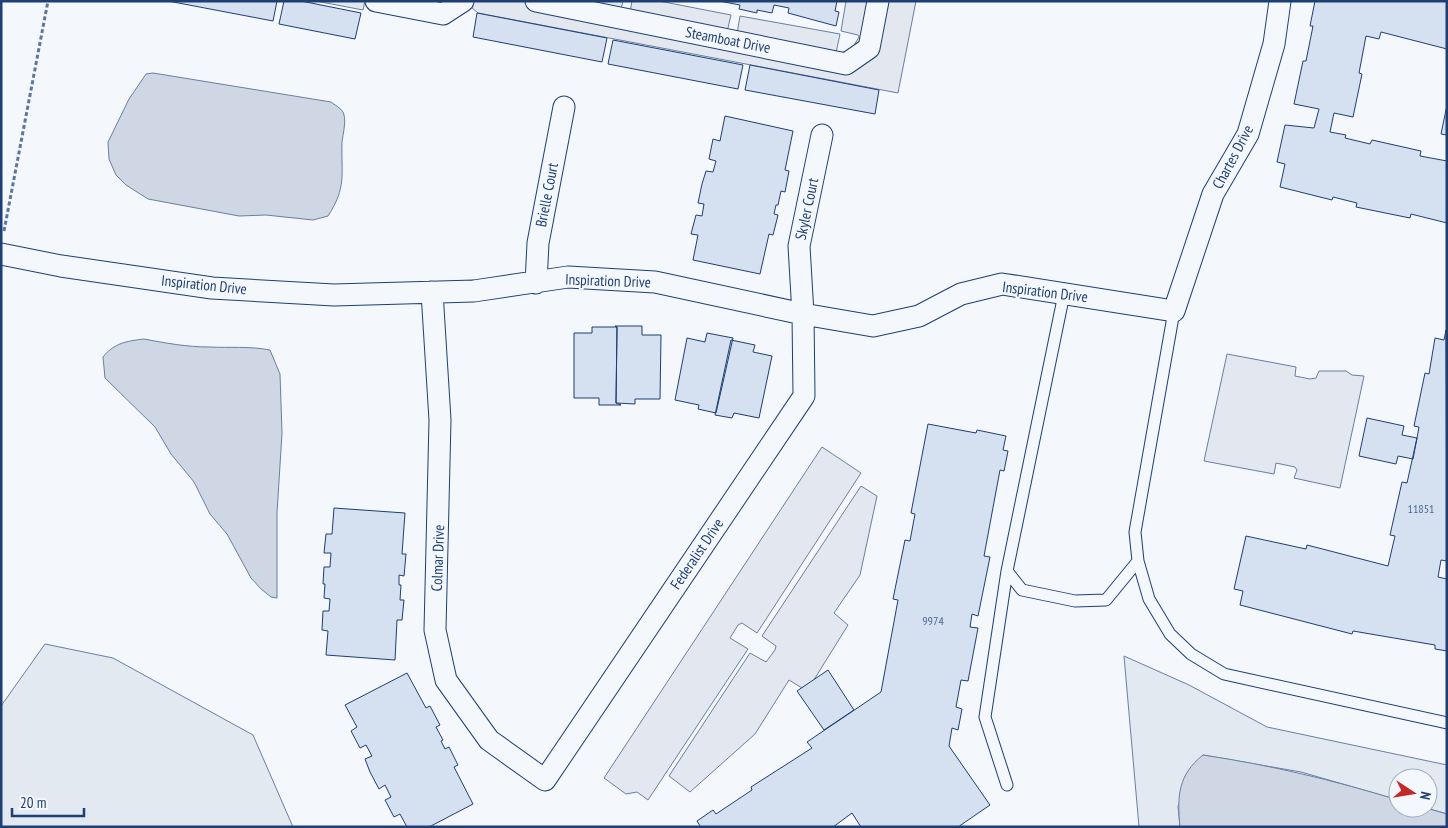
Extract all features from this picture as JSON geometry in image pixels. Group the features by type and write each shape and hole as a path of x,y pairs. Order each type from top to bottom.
{"street":[{"path":"376,1 443,14 463,1"},
{"name":"Steamboat Drive","path":"536,1 846,64 870,48 878,1"},
{"name":"Chartes Drive","path":"1174,310 1213,194 1248,134 1274,44 1280,1"},
{"name":"Brielle Court","path":"536,283 538,243 564,107"},
{"name":"Skyler Court","path":"803,314 799,246 822,135"},
{"name":"Inspiration Drive","path":"2,246 212,288 334,295 474,291 568,277 655,282 803,314 873,326 919,316 961,294 1002,284 1174,310"},
{"name":"Colmar Drive","path":"432,292 440,420 436,630 446,680 489,740 545,780"},
{"name":"Federalist Drive","path":"545,780 804,396 803,314"}],"lane":[{"path":"1007,784 985,717 1007,571 1064,294"},
{"path":"1174,310 1134,532 1138,561 1149,599 1170,634 1191,654 1224,674 1447,723"},
{"path":"1007,571 1022,590 1075,601 1106,600 1138,561"}],"path":[{"path":"2,246 48,1"}],"shaded area":[{"path":"316,1 365,1 363,10"},
{"path":"464,1 623,1 620,13 630,12 632,1 659,1 731,15 727,32 737,34 740,16 840,34 836,53 845,53 853,47 859,37 858,35 841,31 846,1 916,1 898,93 478,13"},
{"path":"153,73 331,102 339,108 343,113 345,121 342,142 342,180 338,197 328,216 313,220 266,215 239,216 148,199 126,185 116,175 109,159 108,142 129,99 146,74"},
{"path":"144,339 193,346 270,350 280,374 282,433 277,513 277,598 271,597 251,578 227,534 210,514 194,482 171,454 155,427 105,378 103,357 107,352 121,344"},
{"path":"1227,354 1296,367 1295,376 1310,379 1316,378 1319,371 1346,371 1352,375 1364,376 1340,488 1294,478 1297,470 1295,467 1276,463 1274,474 1204,461"},
{"path":"822,447 861,473 757,633 742,623 738,625 730,638 748,649 648,800 637,792 626,794 604,778"},
{"path":"861,486 877,496 860,575 834,613 848,625 807,691 789,680 755,734 690,792 669,776 750,653 766,662 775,650 776,646 762,636"},
{"path":"45,644 113,658 253,735 293,827 1,827 1,706"},
{"path":"1124,656 1189,685 1267,727 1447,765 1447,814 1438,811 1438,768 1388,768 1388,797 1301,772 1203,755 1178,806 1180,827 1139,827"},
{"path":"1203,755 1277,768 1350,786 1388,797 1388,818 1438,818 1438,811 1447,814 1447,827 1180,827 1179,796 1181,787 1188,770"}],"building":[{"path":"168,1 277,1 273,21"},
{"path":"284,1 301,1 361,13 355,39 279,24"},
{"path":"719,1 837,1 835,11 839,12 836,26 788,13 789,8 774,5 772,13 757,10 757,13 739,9 740,5"},
{"path":"1315,1 1447,1 1447,49 1381,32 1379,39 1366,36 1359,73 1362,74 1353,117 1334,113 1330,132 1346,135 1345,138 1370,144 1372,140 1421,151 1420,156 1447,161 1447,223 1411,214 1410,218 1356,207 1357,203 1333,197 1332,200 1280,187 1285,164 1277,162 1285,125 1314,128 1319,109 1294,104 1303,61 1306,61 1313,26 1310,26"},
{"path":"477,13 607,38 602,62 473,37"},
{"path":"613,40 743,65 738,89 608,64"},
{"path":"750,65 879,90 875,114 745,90"},
{"path":"1447,105 1447,135 1441,134"},
{"path":"725,116 793,131 785,170 789,171 785,192 781,191 778,205 776,205 774,214 778,215 773,235 769,234 760,274 693,260 698,235 691,234 696,215 702,216 704,204 698,203 702,184 706,171 713,172 716,161 709,159 713,139 720,141"},
{"path":"615,326 642,326 642,335 661,335 660,399 635,399 635,404 616,403 617,327"},
{"path":"592,327 617,327 616,403 621,405 599,405 599,398 574,398 574,333 592,333"},
{"path":"1446,330 1447,561 1441,560 1438,577 1447,579 1447,651 1435,649 1435,645 1353,631 1352,634 1240,605 1243,591 1234,589 1246,536 1306,549 1307,545 1388,566 1395,536 1390,535 1402,482 1407,483 1417,438 1419,427 1414,426 1425,373 1429,374 1435,338 1444,340"},
{"path":"707,333 733,338 716,413 698,409 699,405 675,400 687,338 705,342"},
{"path":"731,340 755,345 753,352 772,356 759,418 734,413 732,418 715,415"},
{"path":"1367,418 1404,426 1402,435 1417,438 1413,459 1398,456 1396,464 1359,456"},
{"path":"928,424 976,433 977,430 1006,436 1003,450 1008,451 1004,471 1000,470 984,556 990,557 978,616 972,614 970,627 978,628 968,681 961,680 956,707 962,709 958,730 952,728 949,746 990,805 958,827 861,827 852,813 833,827 699,827 697,821 713,810 716,814 752,790 751,787 812,748 807,742 881,692 898,600 893,599 905,540 910,541 915,514 911,513"},
{"path":"334,508 405,513 402,554 406,554 404,576 399,575 399,585 401,585 400,600 404,600 402,620 397,620 395,660 326,655 328,631 322,630 323,611 329,611 330,599 324,598 325,584 323,584 324,567 330,567 331,553 324,553 326,534 332,534"},
{"path":"828,670 854,710 824,730 797,691"},
{"path":"407,673 426,708 430,706 440,725 436,727 443,740 441,741 445,749 449,747 458,765 454,767 473,804 429,827 407,827 400,814 394,817 385,800 391,797 385,785 379,789 370,772 365,759 372,756 366,745 360,748 351,731 357,727 345,705"}]}
